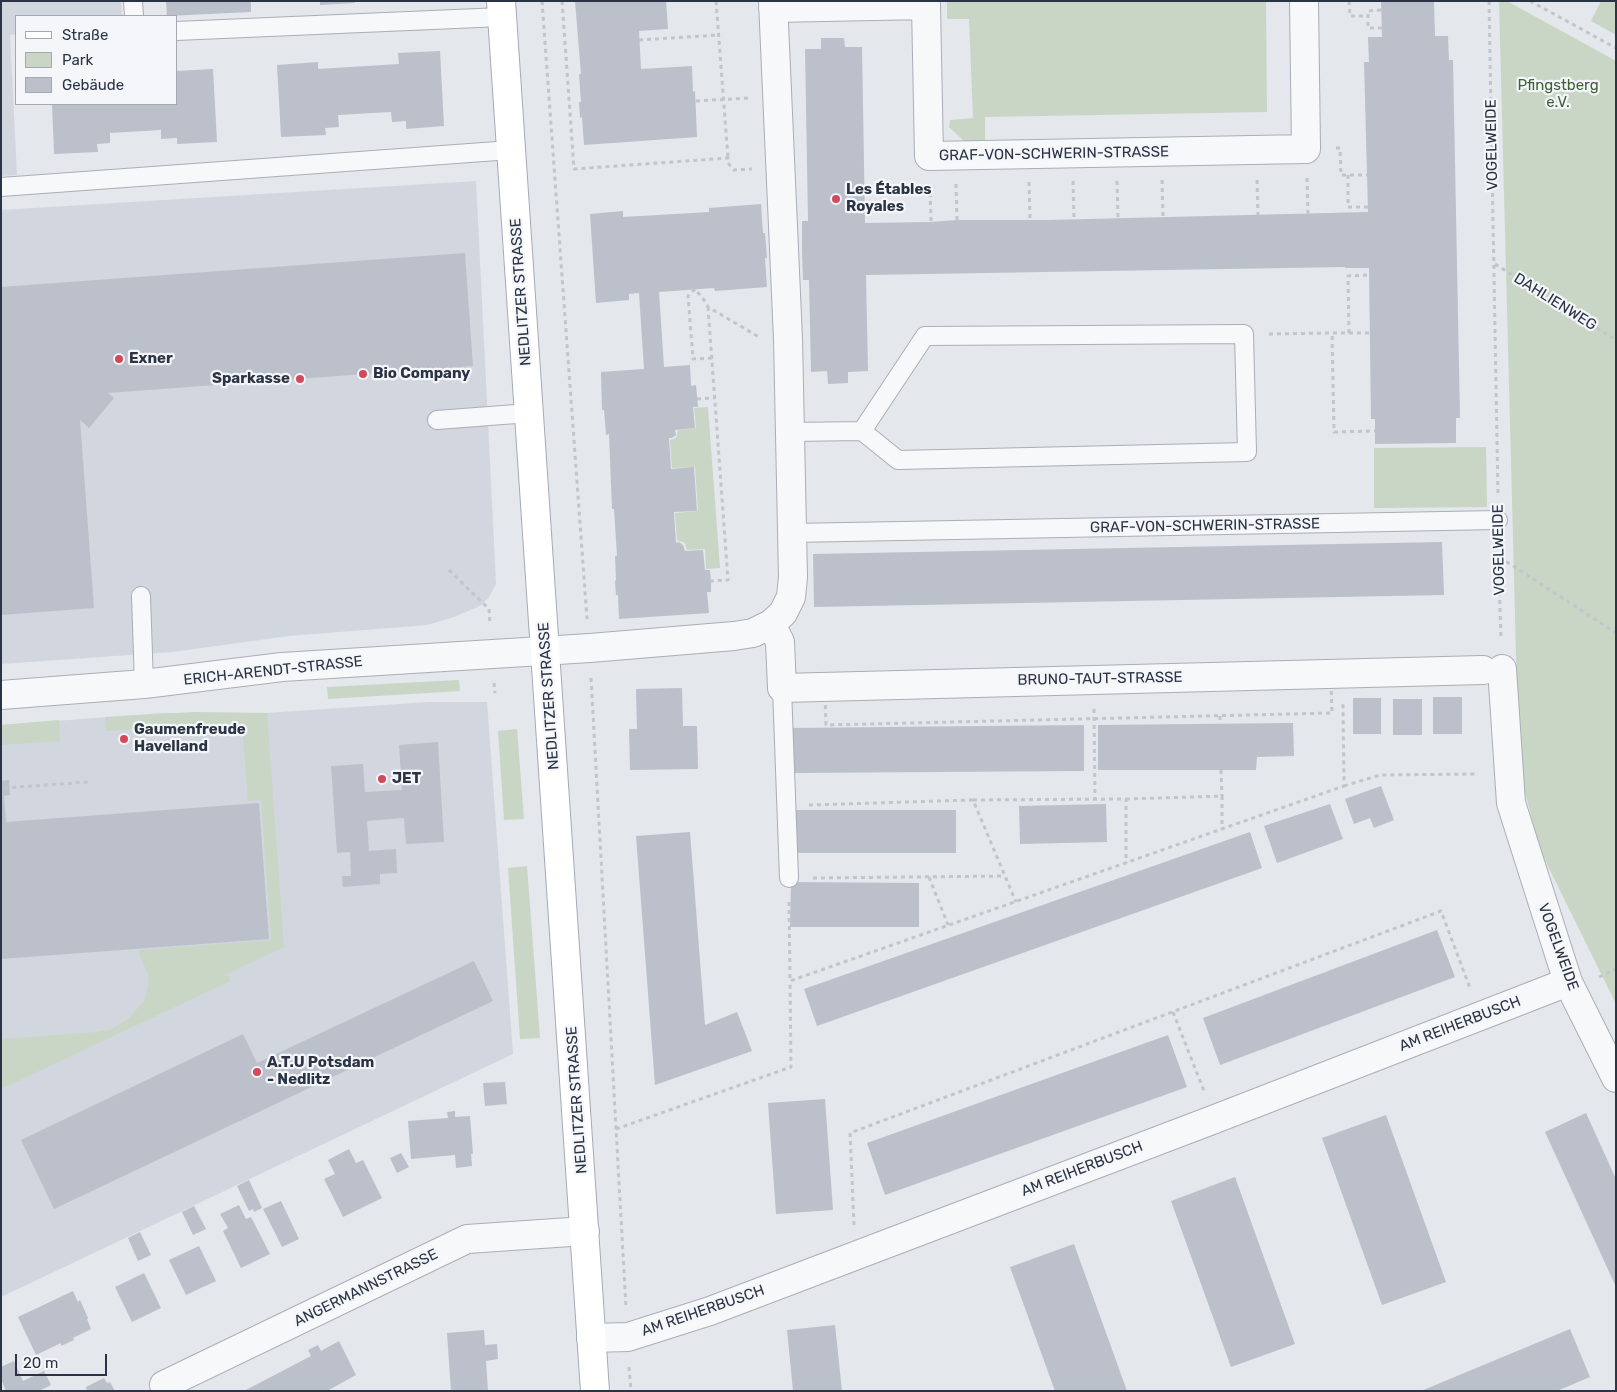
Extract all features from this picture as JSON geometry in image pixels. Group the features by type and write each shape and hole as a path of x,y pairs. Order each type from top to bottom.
{"main road":[{"name":"NEDLITZER STRASSE","path":"502,9 595,1391"}],"street":[{"name":"GRAF-VON-SCHWERIN-STRASSE","path":"546,651 754,633 771,624 783,613 791,597 793,577 788,339 773,5 926,5 929,156 1306,149 1304,1"},
{"path":"771,624 780,642 782,688"},
{"name":"ERICH-ARENDT-STRASSE","path":"1,695 144,684 282,667 546,651"},
{"name":"BRUNO-TAUT-STRASSE","path":"782,688 1094,684 1343,673 1492,670"},
{"name":"VOGELWEIDE","path":"1492,670 1511,803 1530,866 1568,982 1616,1078"},
{"name":"AM REIHERBUSCH","path":"591,1338 628,1337 710,1311 1215,1119 1568,982"},
{"name":"ANGERMANNSTRASSE","path":"167,1391 164,1385 466,1239 585,1231"}],"lane":[{"path":"134,1 134,15"},
{"path":"178,31 502,9"},
{"path":"1,187 511,150"},
{"path":"790,432 862,431 898,460 1247,452 1244,334 925,336 862,431"},
{"path":"437,420 530,412"},
{"name":"GRAF-VON-SCHWERIN-STRASSE","path":"792,533 1498,520"},
{"path":"141,596 144,684"},
{"path":"782,688 789,878"}],"path":[{"path":"542,1 590,648 631,1391"},
{"path":"562,1 574,169 728,158"},
{"path":"716,1 728,163 734,170 780,169"},
{"path":"1350,1 1350,16 1368,16"},
{"name":"VOGELWEIDE","path":"1489,1 1499,558 1492,670"},
{"path":"1530,1 1616,48"},
{"path":"1381,10 1368,11 1368,28 1382,28"},
{"path":"639,40 719,35"},
{"path":"696,101 777,95"},
{"path":"1256,150 1258,215"},
{"path":"1161,152 1162,218"},
{"path":"1072,153 1074,219"},
{"path":"1117,153 1118,218"},
{"path":"1028,154 1030,220"},
{"path":"929,156 931,222"},
{"path":"1348,175 1348,207 1368,207"},
{"name":"DAHLIENWEG","path":"1495,264 1616,340"},
{"path":"1349,333 1348,276 1369,275"},
{"path":"711,581 728,580 715,398 712,358 708,308 695,289 688,296 693,359 712,358"},
{"path":"708,308 764,340 788,339"},
{"path":"1332,333 1334,432 1375,431"},
{"path":"1244,334 1369,333"},
{"path":"697,399 715,398"},
{"path":"1499,558 1616,633"},
{"path":"1343,673 1344,786"},
{"path":"1094,708 1095,798"},
{"path":"1220,716 1220,724"},
{"path":"1221,770 1222,829"},
{"path":"790,981 1380,775 1475,774"},
{"path":"4,788 88,782"},
{"path":"786,806 973,800 1222,796"},
{"path":"1126,798 1126,863"},
{"path":"973,800 1016,902"},
{"path":"616,1129 791,1067 789,878 1005,876"},
{"path":"929,877 948,925"},
{"path":"855,1256 850,1133 1441,911 1481,1016"},
{"path":"1173,1012 1215,1119"}],"shaded area":[{"path":"1,1 121,1 122,15 15,15 15,34 10,35 17,175 1,176"},
{"path":"476,181 496,584 489,597 480,606 454,617 427,625 289,636 172,652 1,664 1,210"},
{"path":"429,702 487,702 513,1054 1,1297 1,725 163,713 267,713"}],"green space":[{"path":"947,1 1266,1 1267,112 985,117 985,141 964,141 949,127 950,120 973,118 969,19 947,19"},
{"name":"Pfingstberg e.V.","path":"1499,1 1507,1 1616,61 1616,1004 1540,850 1519,769"},
{"path":"1601,1 1616,1 1616,35 1591,21"},
{"path":"708,407 720,568 706,569 705,549 687,550 685,543 677,540 675,513 698,511 695,467 672,468 670,440 676,438 678,430 696,428 694,408"},
{"path":"1486,447 1487,507 1374,508 1374,448"},
{"path":"459,680 460,691 328,699 327,687"},
{"path":"196,712 267,713 284,947 227,974 230,981 1,1089 1,1039 97,1032 112,1029 130,1017 144,1001 148,988 148,974 139,950 271,940 261,800 248,801 242,725 134,732 133,729 106,731 105,717"},
{"path":"59,720 60,741 1,745 1,725"},
{"path":"517,729 524,819 504,820 498,731"},
{"path":"527,866 540,1038 520,1039 508,868"}],"building":[{"path":"166,1 251,1 251,12 167,15"},
{"path":"320,1 355,1 355,3 320,5"},
{"path":"575,1 666,1 668,29 639,31 641,69 692,66 697,137 584,145 579,102 581,102 579,74 581,74"},
{"path":"1381,1 1434,1 1435,36 1448,36 1449,60 1453,60 1460,418 1456,418 1456,443 1375,444 1375,419 1371,419 1369,268 866,275 868,371 848,372 848,383 828,384 827,371 811,372 809,280 803,280 802,251 802,221 808,221 805,49 821,49 821,38 844,38 845,47 862,47 865,223 1368,212 1364,62 1369,62 1368,37 1382,37"},
{"path":"440,51 444,126 406,129 406,121 392,122 391,112 338,115 339,127 325,128 326,135 281,137 277,65 318,62 318,69 399,64 398,53"},
{"path":"213,69 217,142 177,144 177,138 161,139 161,130 110,133 110,143 97,144 98,152 54,154 52,105 178,105 178,71"},
{"path":"761,204 767,258 765,258 767,287 715,291 714,288 659,292 664,367 690,365 691,386 696,385 698,407 693,407 695,428 675,430 676,435 669,438 671,469 694,467 697,511 674,512 676,543 679,542 683,545 685,551 703,550 705,570 710,570 711,592 707,592 709,613 619,619 618,595 616,595 615,581 615,556 617,556 614,509 612,509 609,434 606,435 604,410 602,410 601,372 644,369 639,293 629,294 629,300 596,303 590,214 623,211 623,217 709,212 709,208"},
{"path":"465,253 473,366 108,393 114,398 89,428 80,420 94,608 1,615 1,287"},
{"path":"1442,542 1444,595 814,607 813,554"},
{"path":"682,688 683,726 697,726 698,769 630,770 629,729 637,729 636,689"},
{"path":"1433,697 1462,697 1462,734 1433,734"},
{"path":"1353,698 1381,698 1381,734 1353,734"},
{"path":"1393,699 1422,699 1422,735 1393,735"},
{"path":"1293,723 1294,756 1257,757 1256,770 1098,770 1098,725"},
{"path":"1084,725 1084,771 791,773 790,728"},
{"path":"438,742 444,842 406,844 404,818 367,821 369,851 396,849 397,873 380,874 380,884 343,887 342,876 351,876 350,852 337,853 331,766 363,764 365,792 402,790 399,745"},
{"path":"9,780 10,795 4,796 6,822 259,803 269,939 1,959 1,781"},
{"path":"1381,786 1394,820 1374,828 1370,818 1354,824 1345,799"},
{"path":"1106,804 1107,842 1020,844 1019,806"},
{"path":"1330,804 1343,839 1277,863 1264,826"},
{"path":"791,810 956,810 956,853 791,853"},
{"path":"690,832 705,1025 737,1012 752,1051 655,1085 636,836"},
{"path":"1250,832 1262,868 817,1026 804,989"},
{"path":"791,882 919,883 919,927 790,927"},
{"path":"1437,930 1455,977 1220,1065 1203,1018"},
{"path":"474,961 493,1001 54,1209 21,1140 243,1034 257,1063"},
{"path":"1168,1035 1187,1087 885,1195 867,1143"},
{"path":"505,1082 507,1104 485,1106 483,1083"},
{"path":"825,1099 833,1210 776,1214 768,1103"},
{"path":"455,1111 455,1117 470,1116 472,1166 456,1168 455,1155 411,1159 408,1121 448,1118 447,1112"},
{"path":"1586,1113 1616,1179 1616,1287 1545,1132"},
{"path":"1386,1115 1446,1282 1382,1305 1322,1138"},
{"path":"349,1149 356,1163 363,1160 382,1198 343,1217 324,1179 335,1174 328,1160"},
{"path":"401,1153 409,1167 397,1173 390,1158"},
{"path":"1235,1177 1295,1344 1231,1367 1171,1201"},
{"path":"249,1180 262,1208 254,1212 253,1209 249,1211 237,1186"},
{"path":"281,1201 299,1239 282,1247 263,1209"},
{"path":"239,1205 246,1219 251,1217 270,1254 241,1268 223,1231 228,1228 220,1214"},
{"path":"194,1206 206,1229 193,1235 182,1212"},
{"path":"140,1232 151,1255 138,1261 128,1238"},
{"path":"1074,1244 1127,1391 1055,1391 1010,1267"},
{"path":"199,1246 216,1281 186,1295 169,1260"},
{"path":"144,1273 161,1308 132,1322 115,1287"},
{"path":"73,1291 78,1302 80,1300 91,1329 73,1338 74,1340 61,1346 61,1343 36,1355 18,1317"},
{"path":"835,1325 842,1391 793,1391 787,1330"},
{"path":"1570,1329 1590,1377 1557,1391 1421,1391"},
{"path":"484,1330 485,1345 497,1344 498,1359 486,1361 488,1391 451,1391 447,1333"},
{"path":"339,1341 356,1375 327,1391 244,1391 311,1356 308,1350 318,1345 321,1351"},
{"path":"14,1361 23,1381 44,1371 51,1385 39,1391 6,1391 1,1379 1,1367"},
{"path":"104,1378 107,1383 110,1382 115,1391 87,1391 86,1387"}],"place":[{"name":"Les Étables Royales","path":"836,199"},
{"name":"Exner","path":"119,359"},
{"name":"Bio Company","path":"363,374"},
{"name":"Sparkasse","path":"300,379"},
{"name":"Gaumenfreude Havelland","path":"124,739"},
{"name":"JET","path":"382,779"},
{"name":"A.T.U Potsdam - Nedlitz","path":"257,1072"}]}
